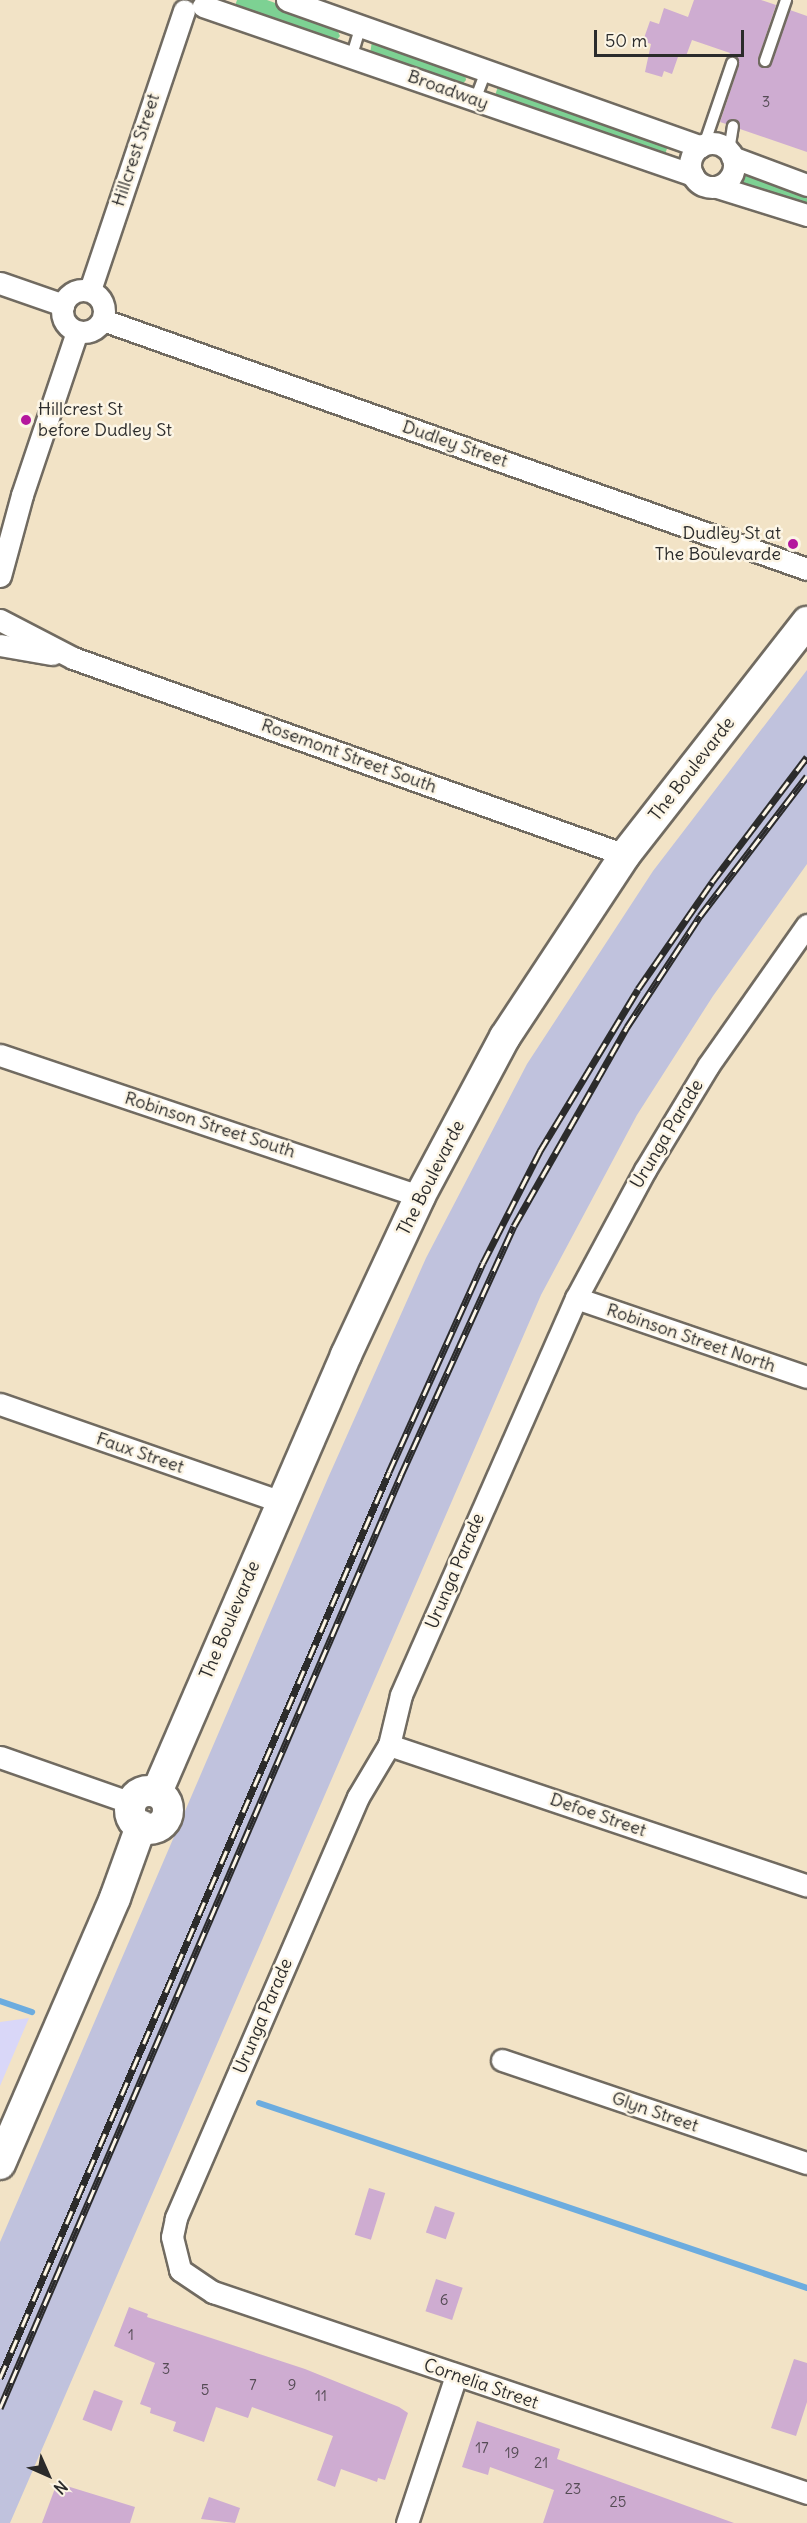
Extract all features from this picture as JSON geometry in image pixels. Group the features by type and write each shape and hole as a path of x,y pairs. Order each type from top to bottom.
{"street":[{"name":"Broadway","path":"287,0 360,28 703,146"},
{"name":"Broadway","path":"192,4 352,55 693,175"},
{"name":"Hillcrest Street","path":"90,291 192,4"},
{"path":"807,184 731,154 717,144 703,146 692,156 693,175 703,185 717,187 807,215"},
{"path":"717,187 730,179 731,154"},
{"path":"0,283 63,305"},
{"path":"76,291 90,291 104,306 103,320 93,331 77,332 64,322 63,305 76,291"},
{"name":"Dudley Street","path":"103,320 807,569"},
{"path":"0,576 22,495 77,332"},
{"path":"0,542 22,495"},
{"name":"Rosemont Street South","path":"0,620 73,658 625,855"},
{"name":"The Boulevarde","path":"0,2164 115,1898 143,1807 420,1196 505,1037 625,855 807,622"},
{"name":"Rosemont Street South","path":"0,645 73,658"},
{"name":"Urunga Parade","path":"173,2250 173,2227 198,2167 358,1797 389,1745 401,1695 576,1298 645,1170 708,1066 800,949 807,925"},
{"name":"Robinson Street South","path":"0,1055 420,1196"},
{"name":"Robinson Street North","path":"576,1298 807,1377"},
{"name":"Faux Street","path":"0,1404 281,1502"},
{"name":"Defoe Street","path":"389,1745 807,1886"},
{"path":"0,1756 143,1807"},
{"name":"Glyn Street","path":"502,2060 807,2163"},
{"name":"Cornelia Street","path":"173,2250 180,2270 213,2292 807,2493"},
{"path":"407,2523 456,2376"}],"lane":[{"path":"765,61 786,0"},
{"path":"352,55 360,28"},
{"path":"703,146 732,63"},
{"path":"475,100 486,72"},
{"path":"731,154 733,126"}],"shaded area":[{"path":"807,670 807,864 713,996 637,1115 541,1295 10,2523 0,2523 0,2242 328,1478 426,1258 527,1064 653,871"},
{"path":"29,2018 0,2086 0,2022"}],"green space":[{"path":"237,0 267,0 335,25 340,36 336,41 234,9"},
{"path":"372,41 465,73 466,80 461,86 370,54"},
{"path":"498,86 669,142 664,158 495,96"},
{"path":"743,172 807,192 807,209 734,183"}],"building":[{"path":"694,0 761,0 776,5 758,59 763,68 772,63 790,10 807,16 807,152 740,129 735,119 726,124 720,122 739,65 737,58 728,57 730,53 692,40 686,56 679,54 672,74 664,71 662,77 645,72 651,44 643,41 650,21 659,24 664,8 688,17"},
{"path":"369,2188 385,2193 371,2240 355,2235"},
{"path":"435,2206 455,2213 446,2239 426,2232"},
{"path":"436,2279 463,2288 452,2320 425,2311"},
{"path":"129,2307 148,2314 147,2317 305,2369 399,2407 408,2413 385,2480 378,2478 377,2482 341,2469 335,2487 317,2480 333,2436 252,2407 248,2418 216,2407 204,2442 173,2431 176,2422 150,2413 151,2408 140,2404 155,2363 114,2346"},
{"path":"794,2359 807,2363 807,2402 796,2436 771,2428"},
{"path":"94,2390 123,2401 111,2431 83,2420"},
{"path":"477,2421 560,2449 557,2459 734,2523 543,2523 554,2490 490,2467 488,2475 462,2467"},
{"path":"57,2483 135,2507 130,2523 42,2523"},
{"path":"209,2497 240,2508 235,2523 201,2519"}],"waterway":[{"path":"0,2001 32,2012"},
{"path":"259,2103 807,2288"}],"railway":[{"path":"0,2378 389,1472 483,1263 540,1151 638,989 712,882 807,757"},
{"path":"0,2408 401,1475 514,1226 627,1027 700,916 807,776"}],"place":[{"name":"Hillcrest St before Dudley St","path":"26,420"},
{"name":"Dudley St at The Boulevarde","path":"793,544"}]}
